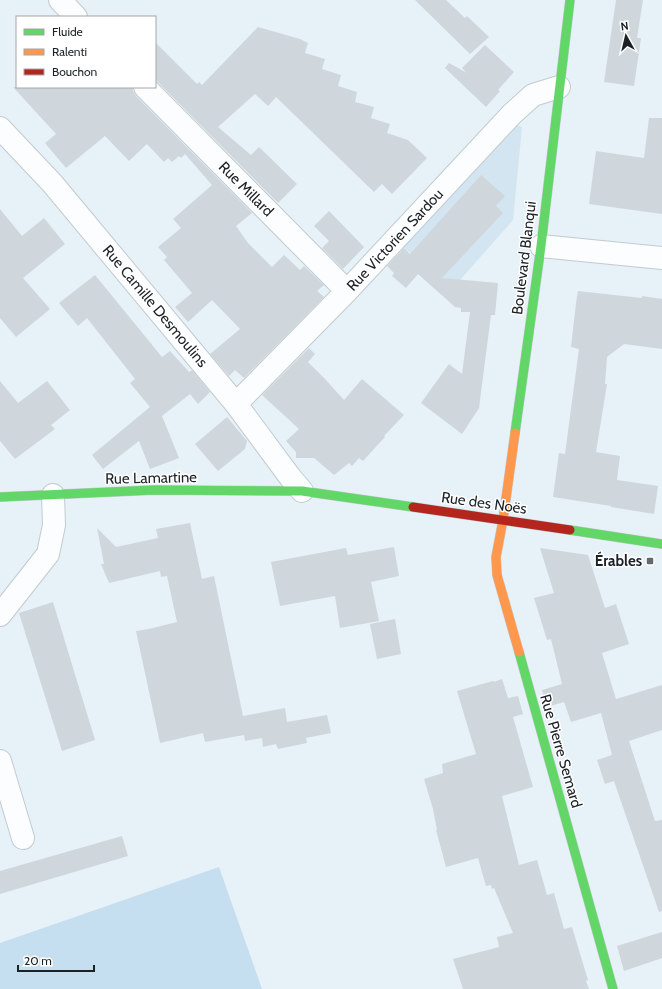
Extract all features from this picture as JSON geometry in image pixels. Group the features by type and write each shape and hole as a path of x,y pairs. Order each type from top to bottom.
{"street":[{"path":"60,0 75,16"},
{"name":"Boulevard Blanqui","path":"503,520 541,246 570,0"},
{"name":"Rue Victorien Sardou","path":"236,404 347,291 512,114 534,95 559,87"},
{"name":"Rue Millard","path":"146,88 347,291"},
{"name":"Rue Camille Desmoulins","path":"0,128 52,183 236,404 290,477 302,490"},
{"path":"541,246 662,258"},
{"name":"Rue Lamartine","path":"0,497 154,490 302,490"},
{"name":"Rue des Noës","path":"302,490 662,544"},
{"path":"0,615 48,554 54,525 53,495"},
{"name":"Rue Pierre Semard","path":"503,520 496,557 497,576 613,989"},
{"path":"0,761 23,838"}],"shaded area":[{"path":"513,124 522,127 513,220 452,289 401,245"},
{"path":"219,867 262,989 0,989 0,943"}],"building":[{"path":"415,0 446,0 465,18 467,16 489,37 470,54"},
{"path":"616,0 643,0 637,38 641,38 634,86 604,82"},
{"path":"258,27 300,39 308,43 305,53 325,59 322,69 341,75 338,86 357,92 355,102 374,107 371,118 390,124 387,133 408,140 427,158 392,194 382,184 374,192 276,97 268,106 255,94 218,127 251,155 259,147 297,184 278,203 156,80 156,43 197,84 199,82 202,85"},
{"path":"485,45 514,72 498,90 500,91 486,107 445,68 449,63 467,73 462,68"},
{"path":"13,87 133,88 136,96 252,213 236,226 248,243 272,267 284,255 300,270 304,266 324,285 317,291 324,297 244,378 235,370 229,376 210,354 240,329 212,300 188,322 175,307 192,293 164,260 167,257 158,247 181,228 173,219 212,185 185,154 181,158 179,156 172,162 168,158 164,162 147,144 129,161 105,136 66,168 45,143 56,134"},
{"path":"649,118 662,118 662,214 589,204 596,151 644,158"},
{"path":"481,175 505,196 496,206 503,213 442,278 498,283 495,315 491,315 479,408 462,434 421,403 449,364 462,374 470,312 461,312 461,308 455,307 418,274 406,288 392,276 394,273 387,266 404,248 410,254"},
{"path":"0,209 22,236 44,218 65,244 23,278 50,309 16,337 0,318"},
{"path":"329,211 364,247 343,269 322,248 329,241 314,226"},
{"path":"95,275 162,357 170,351 189,372 192,370 210,392 198,404 190,394 162,416 179,458 150,469 139,441 103,469 92,455 150,407 130,383 135,379 87,318 78,326 59,303"},
{"path":"578,291 662,299 662,349 624,344 607,357 605,384 607,384 596,452 620,456 617,480 658,486 654,514 553,497 559,453 565,454 579,349 571,347"},
{"path":"309,348 315,354 308,362 344,400 362,379 404,415 363,461 359,458 352,466 349,463 334,475 314,458 296,458 296,452 286,441 299,429 262,395"},
{"path":"0,381 18,403 47,381 70,410 51,425 55,429 15,459 0,441"},
{"path":"227,417 247,441 245,449 218,471 195,444"},
{"path":"190,523 202,579 214,576 243,716 285,708 287,722 327,715 331,733 306,738 307,743 278,749 276,744 263,747 262,738 245,741 244,735 205,742 203,733 160,743 136,631 177,622 167,576 161,577 160,571 109,583 101,564 104,564 97,528 116,547 158,538 156,529"},
{"path":"394,547 399,576 371,582 379,621 340,628 335,596 280,606 271,562 346,548 348,555"},
{"path":"540,548 588,555 605,608 616,604 629,644 602,653 616,699 662,685 662,730 629,741 655,821 662,820 662,911 659,912 614,781 605,784 597,760 612,755 601,713 571,722 564,702 547,707 542,690 562,684 551,639 547,640 534,598 554,593"},
{"path":"53,602 95,740 62,751 19,613"},
{"path":"395,619 401,654 377,659 370,624"},
{"path":"502,679 508,698 518,696 523,714 513,717 533,787 502,796 519,865 537,860 547,895 554,893 564,929 572,927 588,980 586,981 589,989 463,989 453,959 499,947 497,937 513,933 494,888 492,889 491,885 486,886 478,858 446,867 436,830 433,809 424,779 443,773 442,764 476,754 457,691"},
{"path":"122,836 128,856 0,894 0,871"},
{"path":"662,932 662,958 624,971 617,946"}],"traffic: fast":[{"path":"515,433 541,246 570,0"},
{"path":"0,497 154,490 302,491 413,507"},
{"path":"570,530 662,544"},
{"path":"519,652 613,989"}],"traffic: slow":[{"path":"515,433 503,520 496,557 497,575 519,652"}],"traffic: jam":[{"path":"413,507 570,530"}],"place":[{"name":"Érables","path":"650,561"}]}
